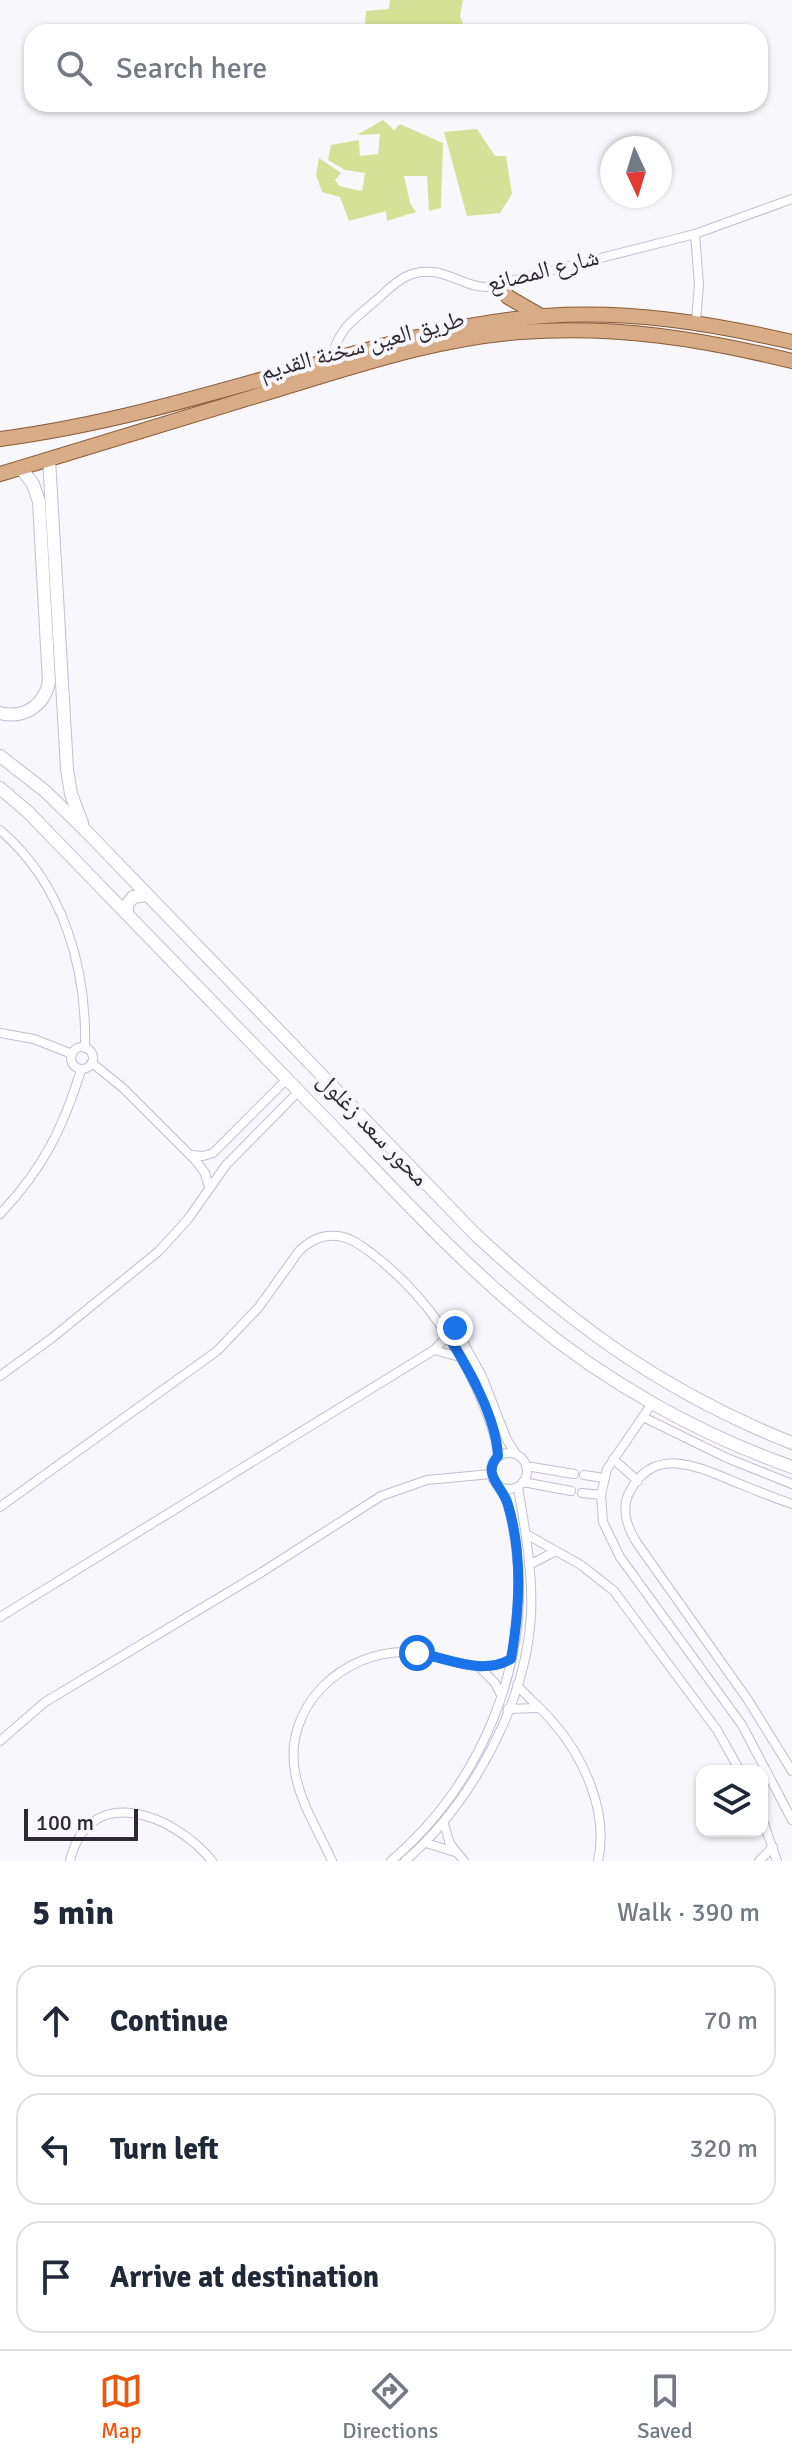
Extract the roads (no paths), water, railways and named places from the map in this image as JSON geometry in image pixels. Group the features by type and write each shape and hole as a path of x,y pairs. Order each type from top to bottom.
{"main road":[{"path":"499,284 508,297 542,316"},
{"name":"طريق العين سخنة القديم","path":"0,439 133,413 440,332 542,316 600,314 696,321 792,342"},
{"name":"طريق العين سخنة القديم","path":"0,474 362,364 424,347 492,335 572,330 631,331 701,340 792,361"},
{"path":"49,459 67,769 74,807 85,830"},
{"path":"0,713 19,714 30,710 44,698 49,682 39,502 33,484 20,467"},
{"name":"محور سعد زغلول","path":"0,756 29,777 85,830 475,1234 561,1311 607,1346 678,1390 725,1415 792,1443"},
{"name":"محور سعد زغلول","path":"0,788 28,812 452,1249 505,1298 550,1335 653,1402 735,1445 792,1467"},
{"path":"104,890 112,893 120,891 128,877"},
{"path":"127,914 130,900 138,895 147,895"}],"street":[{"name":"شارع المصانع","path":"329,360 346,324 403,276 430,271 476,286 499,284 695,234 792,199"},
{"path":"695,234 699,276 696,321"},
{"path":"0,830 45,882 64,921 79,965 85,1009 85,1048"},
{"path":"0,1033 34,1039 72,1054"},
{"path":"77,1048 85,1048 92,1054 92,1063 81,1070 72,1063 72,1054 77,1048"},
{"path":"92,1063 123,1088 190,1155 205,1173 209,1189"},
{"path":"0,1214 32,1178 49,1151 67,1114 81,1070"},
{"path":"190,1155 213,1153 287,1079"},
{"path":"0,1376 159,1251 188,1219 226,1165 299,1091"},
{"path":"213,1153 226,1165"},
{"path":"0,1507 217,1351 259,1307 299,1251 316,1239 337,1236 357,1243 396,1274 447,1334 462,1358 482,1403 495,1437 498,1456"},
{"path":"0,1617 434,1350 455,1328 489,1393 507,1440 526,1466 527,1474 520,1484 529,1565 528,1636 517,1685 508,1709 488,1744 442,1810 391,1861"},
{"path":"434,1350 462,1358"},
{"path":"653,1402 613,1459 604,1478 601,1495 603,1522 614,1548 736,1715 792,1820"},
{"path":"643,1417 727,1458 792,1484"},
{"path":"405,1861 444,1824 469,1788 488,1744 502,1696 511,1659 519,1592 515,1539 508,1503 502,1488 494,1482 491,1474 492,1464 498,1456 516,1454"},
{"path":"613,1459 638,1481"},
{"path":"792,1504 685,1463 653,1468 628,1494 625,1506 629,1531 748,1700 792,1771"},
{"path":"526,1466 574,1474"},
{"path":"0,1741 45,1702 262,1572 381,1496 427,1480 491,1474"},
{"path":"584,1475 604,1478"},
{"path":"502,1488 520,1484 571,1491"},
{"path":"582,1493 601,1495"},
{"path":"526,1534 593,1573 623,1601 717,1730 737,1765"},
{"path":"529,1565 557,1551"},
{"path":"519,1592 530,1592"},
{"path":"332,1861 299,1787 294,1762 298,1725 313,1697 326,1682 346,1667 381,1654 417,1653 479,1667 493,1667 511,1659"},
{"path":"479,1667 495,1683 502,1696"},
{"path":"517,1685 553,1722 571,1746 591,1787 601,1831 598,1861"},
{"path":"508,1709 538,1708"},
{"path":"70,1861 73,1846 92,1822 122,1812 154,1817 169,1824 195,1843 212,1861"},
{"path":"444,1824 455,1852 464,1861"},
{"path":"768,1834 777,1861"},
{"path":"426,1843 455,1852"},
{"path":"759,1861 773,1847"}]}
